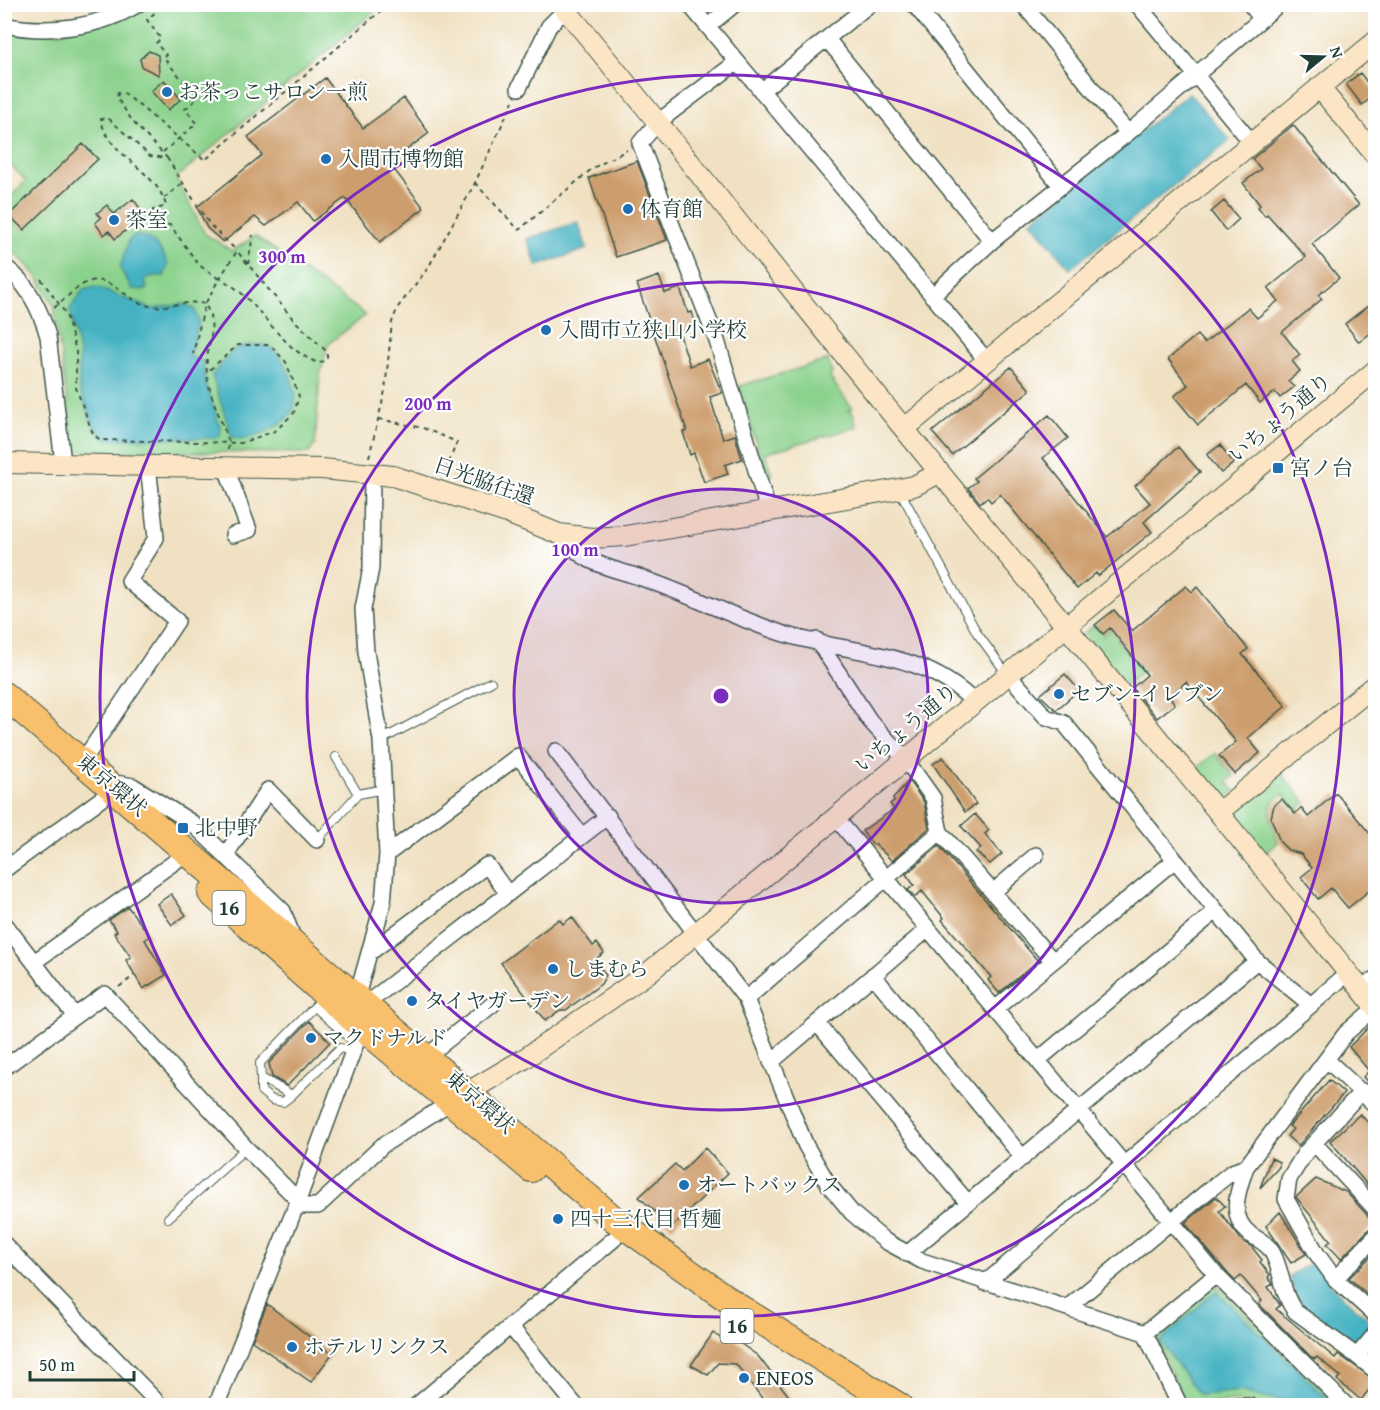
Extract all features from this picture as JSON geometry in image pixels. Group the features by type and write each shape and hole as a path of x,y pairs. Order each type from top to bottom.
{"highway":[{"name":"東京環状","path":"4,695 83,761 104,790 321,1001 358,1024 460,1097 614,1219 685,1271 813,1355 899,1406"},
{"name":"東京環状","path":"4,717 104,790 294,941 358,1024 427,1056 460,1097 614,1239 723,1317 866,1406"}],"street":[{"path":"4,25 55,29 86,25 110,19 138,4"},
{"path":"690,4 987,361"},
{"path":"708,26 735,4"},
{"path":"761,91 870,4"},
{"path":"914,4 1061,186"},
{"path":"1023,4 1128,132"},
{"path":"1137,4 1252,143"},
{"path":"1250,4 1262,19"},
{"path":"932,296 992,241 1196,76 1279,4"},
{"path":"519,88 549,26 563,7 939,473 1360,980 1375,1008 1346,1034 1328,1061 1246,1167 1235,1202 1237,1214 1243,1225 1272,1250 1289,1304 1296,1312 1376,1371"},
{"path":"827,39 992,241"},
{"path":"904,429 1376,41"},
{"path":"737,62 658,122 640,143 717,341 768,510"},
{"path":"1319,87 1376,156"},
{"path":"4,266 24,285 42,317 48,336 63,463"},
{"name":"いちょう通り","path":"460,1097 524,1059 602,1006 697,933 1376,370"},
{"name":"日光脇往還","path":"4,463 369,472 438,490 559,534 578,538 625,536 899,489 914,486 939,473"},
{"path":"83,761 177,621 129,581 156,538 148,465"},
{"path":"226,468 249,530 233,535"},
{"path":"216,1406 297,1203 358,1024 383,903 387,854 381,740 366,652 363,609 371,568 369,472"},
{"path":"559,534 587,561 647,579 782,633 917,665 954,683 975,703"},
{"path":"817,640 870,721 906,760 933,798 940,831 1053,961"},
{"path":"1008,674 1046,717 1064,723 1257,961 1311,1005"},
{"path":"1220,811 1376,684"},
{"path":"556,751 746,999 806,1146 829,1185 852,1213 885,1241 922,1261 1145,1333 1180,1406"},
{"path":"387,854 518,756 582,836"},
{"path":"4,870 104,790 133,786 191,822 283,911 294,941"},
{"path":"225,856 268,790 317,840"},
{"path":"358,1024 508,894 608,816"},
{"path":"836,818 1216,1275 1347,1406"},
{"path":"746,999 940,831"},
{"path":"993,892 1036,855"},
{"path":"995,1009 1175,860"},
{"path":"34,962 176,861"},
{"path":"372,951 487,865 508,894"},
{"path":"1038,1060 1216,911"},
{"path":"4,923 75,1016"},
{"path":"771,1062 928,928"},
{"path":"907,1254 1257,961"},
{"path":"873,975 1023,1158"},
{"path":"985,1283 1311,1005 1360,980"},
{"path":"4,1068 105,993 297,1203 318,1206 383,1145 460,1097"},
{"path":"427,1056 493,1004"},
{"path":"817,1023 968,1203"},
{"path":"1328,1061 1376,1106"},
{"path":"1362,1091 1314,1143 1289,1179 1286,1199 1317,1254 1335,1278 1376,1316"},
{"path":"1314,1143 1376,1210"},
{"path":"1067,1308 1232,1172 1246,1167"},
{"path":"1335,1278 1376,1236"},
{"path":"416,1406 614,1239"},
{"path":"8,1252 161,1406"},
{"path":"1145,1333 1216,1275"},
{"path":"510,1326 576,1406"},
{"path":"1357,1356 1376,1333"},
{"path":"1234,1406 1250,1406"}],"lane":[{"path":"899,489 977,633 1008,674"},
{"path":"381,740 491,682"},
{"path":"336,757 358,794"},
{"path":"317,840 358,794 384,789"},
{"path":"321,1001 260,1063 261,1091 272,1100 283,1102 292,1095 340,1048 358,1024"},
{"path":"261,1078 292,1095"},
{"path":"168,1218 246,1148"}],"path":[{"path":"163,152 197,123 185,109 198,98 163,57 166,55 156,43 161,39 147,20 164,4"},
{"path":"167,158 150,156 108,118 102,117 101,122 112,142 155,185 164,199 166,206 152,212 154,221 157,224 170,225 199,265 239,291 309,360 325,362 327,352 293,319 237,251 210,225 167,158 163,152 133,122 118,100 118,93 126,95 205,160 389,4"},
{"path":"369,472 385,392 392,322 398,307 429,268 475,183 519,88"},
{"path":"475,183 519,230 593,168 640,143"},
{"path":"164,199 183,183"},
{"path":"248,264 253,235"},
{"path":"193,354 205,304 237,251"},
{"path":"41,279 66,314 76,351 76,387 97,438 105,441 251,441 284,426 294,413 299,396 283,356 275,348 263,343 238,345 207,372"},
{"path":"42,317 81,285 95,280 108,282 132,299 148,305 191,301 205,304"},
{"path":"205,304 213,322 207,372 229,442 226,468"},
{"path":"379,419 423,428 457,442 438,490"},
{"path":"108,997 135,975"}],"green space":[{"path":"143,5 382,5 176,178 205,234 232,251 255,236 366,315 328,344 320,375 315,445 309,453 74,451 54,306 37,276 17,255 5,248 4,203 26,181 5,159 5,28 58,33"},
{"path":"828,360 832,373 830,378 852,408 848,410 853,413 857,427 765,453 772,475 766,477 739,386"},
{"path":"1095,625 1103,635 1115,626 1122,635 1117,640 1138,666 1157,651 1161,657 1125,685 1084,633"},
{"path":"1215,753 1234,776 1227,782 1235,791 1227,798 1219,797 1196,769"},
{"path":"1280,772 1306,803 1296,811 1283,794 1272,803 1270,818 1278,842 1264,854 1235,818 1235,810"},
{"path":"1213,1286 1219,1287 1340,1405 1334,1405 1216,1291 1199,1395 1242,1391 1259,1397 1328,1405 1275,1406 1234,1401 1208,1405 1185,1405 1154,1334"}],"water":[{"path":"1189,93 1230,140 1070,269 1031,221"},
{"path":"578,222 587,249 537,266 527,239"},
{"path":"135,235 152,241 163,254 168,265 164,276 145,279 147,290 132,289 120,268 129,240"},
{"path":"96,287 152,309 183,304 195,309 199,323 189,356 203,361 206,385 221,429 220,436 216,438 106,439 95,428 79,388 79,353 70,309 83,290"},
{"path":"249,345 267,346 279,356 289,373 295,400 292,412 281,423 263,433 240,439 232,437 212,375 235,349"},
{"path":"1316,1260 1332,1287 1372,1322 1372,1330 1361,1341 1356,1343 1341,1331 1336,1336 1298,1307 1289,1276"},
{"path":"1216,1291 1334,1405 1259,1397 1242,1391 1199,1395 1160,1341"}],"building":[{"path":"149,51 158,55 159,75 142,67 140,59"},
{"path":"1360,73 1376,94 1362,105 1346,84"},
{"name":"入間市博物館","path":"325,78 363,128 404,98 429,133 389,163 424,208 380,242 345,198 313,221 298,202 266,226 255,217 223,242 207,228 197,207 262,155 248,137"},
{"path":"164,80 181,99 168,110 151,91"},
{"path":"1293,125 1359,205 1312,244 1339,278 1318,295 1322,299 1282,332 1300,355 1292,361 1300,371 1288,381 1294,387 1280,398 1275,392 1260,403 1246,385 1198,425 1174,396 1188,385 1168,359 1197,335 1204,343 1248,308 1257,318 1278,301 1268,288 1306,257 1267,214 1265,216 1258,207 1260,205 1243,183 1261,169 1252,159"},
{"path":"83,144 98,159 24,230 9,215"},
{"name":"体育館","path":"637,161 667,240 616,257 589,178"},
{"name":"茶室","path":"133,199 140,208 128,217 134,224 115,239 109,231 104,235 95,223 101,218 97,213 107,205 114,214"},
{"path":"1224,201 1239,219 1226,231 1211,212"},
{"path":"659,276 665,293 680,288 688,313 692,312 696,326 679,332 690,366 708,359 722,393 710,397 723,439 735,435 742,459 725,465 728,474 704,482 694,453 690,455 683,432 687,431 637,284"},
{"path":"1369,305 1376,313 1376,329 1359,342 1345,324"},
{"path":"1011,367 1030,390 952,455 932,432"},
{"path":"1049,415 1068,438 1043,458 1107,537 1150,503 1135,486 1178,447 1200,472 1144,522 1152,532 1098,576 1096,573 1077,589 1000,494 991,502 987,497 980,503 968,488 977,481 974,478"},
{"path":"1220,445 1234,463 1221,473 1207,455"},
{"path":"1186,586 1192,592 1197,587 1248,649 1242,654 1286,706 1248,738 1260,753 1235,774 1219,756 1236,742 1186,682 1169,696 1175,704 1157,718 1132,688 1147,675 1110,628 1103,634 1095,625 1114,610 1132,631"},
{"name":"セブン-イレブン","path":"1065,674 1079,690 1056,710 1040,695"},
{"path":"943,757 976,804 965,812 933,764"},
{"path":"909,781 924,802 929,828 892,861 875,844 873,845 862,831 894,809 890,804 894,801 893,798"},
{"path":"1336,793 1376,841 1376,885 1348,908 1331,888 1318,899 1301,877 1312,868 1301,854 1288,850 1280,842 1271,818 1274,805 1282,799 1295,814 1301,808 1308,817"},
{"path":"975,814 989,830 985,834 1002,854 990,864 976,852 981,848 961,826"},
{"path":"939,846 1038,961 999,993 988,980 991,977 942,920 944,918 922,891 915,897 908,890 914,885 906,874"},
{"path":"171,894 186,915 172,925 157,904"},
{"path":"128,907 150,936 145,940 166,975 143,989 126,960 131,957 114,933 117,931 109,920"},
{"name":"しまむら","path":"572,917 593,946 597,943 604,953 594,960 606,975 601,984 566,1010 560,1010 545,1021 501,963 559,919 563,924"},
{"path":"1376,1020 1376,1091 1363,1077 1369,1071 1349,1047"},
{"path":"309,1021 330,1042 287,1086 272,1077 269,1063"},
{"path":"1329,1080 1344,1093 1298,1146 1287,1136 1293,1129 1289,1126"},
{"path":"1360,1114 1376,1131 1376,1195 1330,1141"},
{"name":"オートバックス","path":"705,1148 728,1173 672,1227 639,1197 675,1164 682,1171"},
{"path":"1271,1158 1279,1162 1279,1167 1260,1188"},
{"path":"1316,1179 1346,1192 1369,1217 1376,1219 1376,1227 1369,1229 1341,1259 1327,1244 1331,1241 1296,1197"},
{"path":"1216,1197 1225,1206 1219,1211 1243,1242 1251,1246 1262,1260 1260,1262 1270,1275 1268,1277 1273,1284 1268,1287 1280,1305 1276,1309 1335,1358 1338,1354 1376,1381 1361,1400 1337,1380 1340,1376 1317,1357 1315,1359 1311,1357 1259,1304 1262,1301 1241,1276 1235,1281 1229,1275 1185,1223"},
{"path":"1280,1212 1306,1254 1291,1263 1266,1226"},
{"path":"1376,1251 1376,1302 1349,1278"},
{"name":"ホテルリンクス","path":"267,1304 332,1354 311,1382 252,1341"},
{"path":"713,1333 722,1339 727,1334 758,1356 791,1399 784,1406 768,1406 736,1364 718,1363 708,1375 691,1365"}],"place":[{"name":"お茶っこサロン一煎","path":"167,92"},
{"name":"入間市博物館","path":"326,159"},
{"name":"体育館","path":"628,209"},
{"name":"茶室","path":"114,220"},
{"name":"入間市立狭山小学校","path":"546,330"},
{"name":"宮ノ台","path":"1278,468"},
{"name":"セブン-イレブン","path":"1059,694"},
{"name":"北中野","path":"183,828"},
{"name":"しまむら","path":"553,969"},
{"name":"タイヤガーデン","path":"412,1001"},
{"name":"マクドナルド","path":"311,1038"},
{"name":"オートバックス","path":"684,1185"},
{"name":"四十三代目 哲麺","path":"558,1219"},
{"name":"ホテルリンクス","path":"292,1347"},
{"name":"ENEOS","path":"744,1378"}]}
